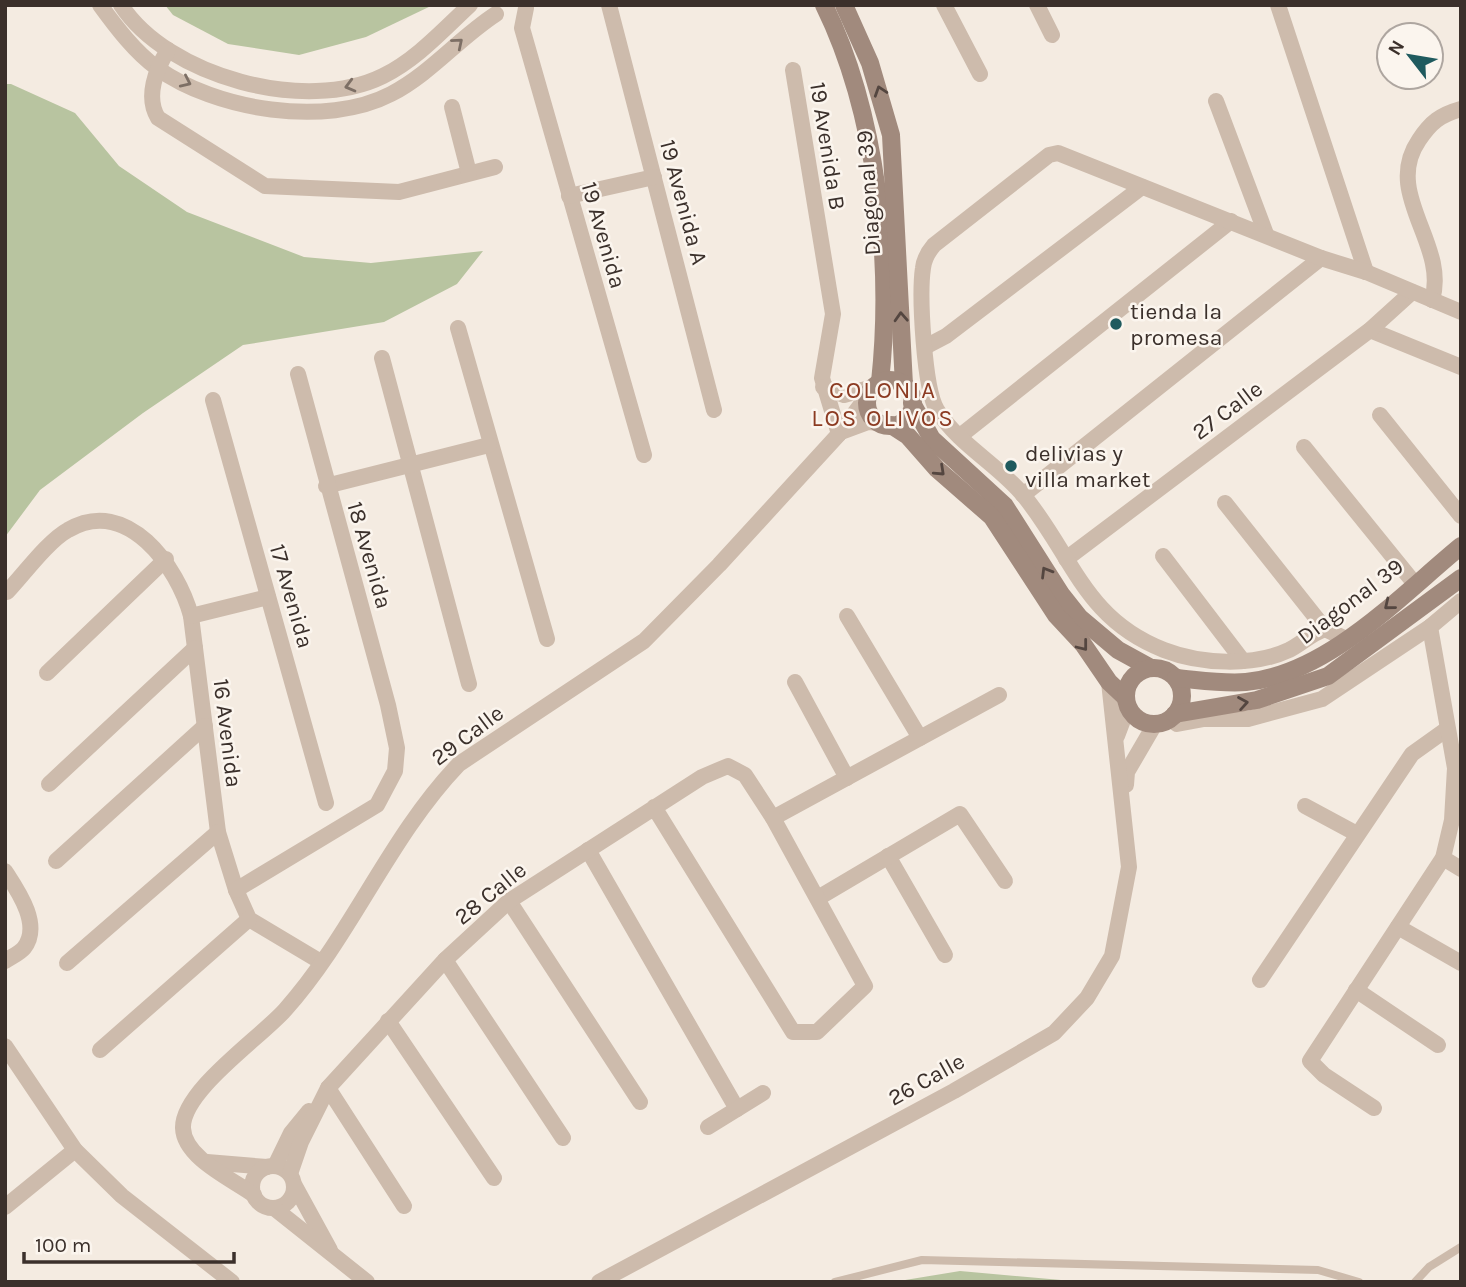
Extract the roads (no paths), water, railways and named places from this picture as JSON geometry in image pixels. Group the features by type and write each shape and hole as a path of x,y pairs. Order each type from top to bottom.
{"street":[{"path":"100,5 116,26 157,68 221,98 256,108 293,113 344,109 390,95 504,16 526,7"},
{"path":"121,5 128,15 168,50 230,78 260,87 298,91 339,89 382,77 411,59 470,5"},
{"name":"19 Avenida A","path":"609,5 714,410"},
{"name":"Diagonal 39","path":"824,5 855,81 869,136 881,239 884,351 874,388"},
{"name":"Diagonal 39","path":"844,5 870,62 891,135 904,385"},
{"path":"944,5 980,74"},
{"path":"1037,5 1052,35"},
{"path":"1278,5 1366,272"},
{"name":"19 Avenida","path":"504,16 569,196 643,456"},
{"path":"168,50 157,68 153,111 158,118 265,186 399,192 495,167"},
{"name":"19 Avenida B","path":"793,70 834,314 822,369 823,387 839,433"},
{"path":"1216,101 1266,234"},
{"path":"452,107 468,173"},
{"path":"1432,300 1436,271 1407,189 1407,164 1414,146 1431,122 1440,115 1461,110"},
{"name":"Diagonal 39","path":"1142,187 1066,155 1049,155 934,245 926,255 922,269 928,378 936,409 960,436 1023,495 1079,583 1099,608 1133,635 1165,651 1202,659 1243,661 1287,651 1325,629"},
{"path":"569,196 654,177"},
{"path":"925,347 946,337 1142,187 1321,258 1366,272 1461,312"},
{"path":"960,436 1231,221"},
{"path":"1023,495 1321,258"},
{"name":"27 Calle","path":"1066,559 1370,330 1412,292"},
{"path":"458,328 489,445 547,639"},
{"path":"1370,330 1461,367"},
{"path":"382,358 468,684"},
{"name":"18 Avenida","path":"236,890 377,805 395,771 397,748 388,705 326,486 298,374"},
{"path":"823,387 844,394 874,388 893,380 904,385 932,439 1005,506 1061,594 1080,618 1118,650 1149,667 1159,667 1176,678 1182,696 1167,719"},
{"path":"874,388 868,408 885,424 908,436 937,469 992,517 1056,614 1083,644 1139,720 1167,719 1181,724 1204,719 1248,719 1322,699 1430,626 1461,601"},
{"name":"29 Calle","path":"207,1162 189,1147 183,1127 185,1114 193,1098 285,1010 321,962 421,808 459,764 644,640 719,565 839,433 874,388"},
{"name":"17 Avenida","path":"213,400 326,803"},
{"path":"885,424 906,419 912,403"},
{"path":"1380,415 1461,516"},
{"name":"29 Calle","path":"839,433 868,422 885,424"},
{"path":"326,486 489,445"},
{"path":"1304,447 1415,584"},
{"path":"1225,503 1325,629 1346,639"},
{"name":"16 Avenida","path":"7,592 66,530 88,522 112,524 131,530 166,559 184,590 191,616 218,832 236,890 249,919"},
{"name":"Diagonal 39","path":"1176,678 1247,682 1285,673 1319,659 1461,546"},
{"path":"1163,556 1243,661"},
{"path":"47,673 166,559"},
{"name":"Diagonal 39","path":"1167,719 1256,700 1328,676 1461,578"},
{"path":"191,616 268,597"},
{"path":"848,616 920,738"},
{"path":"1374,1108 1324,1075 1310,1061 1443,858 1452,820 1458,770 1447,729 1430,626"},
{"path":"49,784 195,648"},
{"path":"1126,702 1131,678 1149,667"},
{"path":"795,682 847,778"},
{"name":"26 Calle","path":"599,1282 954,1091 1054,1033 1087,998 1112,956 1129,867 1109,682"},
{"path":"654,807 793,1032 817,1032 865,986 773,818 999,695"},
{"name":"26 Calle","path":"1116,738 1126,702"},
{"name":"26 Calle","path":"1124,804 1127,772 1167,719"},
{"path":"56,861 205,726"},
{"path":"1260,980 1412,754 1447,729"},
{"name":"28 Calle","path":"254,1195 254,1179 282,1173 328,1088 445,960 509,901 702,777 728,766 746,775 773,818"},
{"path":"1305,806 1357,834"},
{"path":"818,898 960,814 1005,881"},
{"path":"67,963 218,832"},
{"path":"588,850 737,1110"},
{"path":"888,856 945,955"},
{"path":"1443,858 1461,869"},
{"path":"5,871 29,916 31,932 23,949 5,961"},
{"path":"509,901 639,1102"},
{"path":"100,1050 249,919 321,962"},
{"path":"1398,927 1461,963"},
{"path":"445,960 563,1138"},
{"path":"1356,990 1438,1045"},
{"path":"388,1021 494,1178"},
{"path":"5,1046 75,1150 122,1196 232,1282"},
{"path":"328,1088 404,1206"},
{"path":"708,1127 763,1093"},
{"path":"5,1207 75,1150"},
{"path":"207,1162 282,1173 333,1255"},
{"path":"207,1162 254,1195 261,1205 274,1208 368,1282"},
{"path":"274,1208 289,1202 282,1173"}],"lane":[{"path":"1415,1282 1429,1267 1461,1247"},
{"path":"835,1282 884,1268 934,1260 1318,1270 1359,1282"}],"place":[{"name":"tienda la promesa","path":"1116,324"},
{"name":"delivias y villa market","path":"1011,466"}],"district":[{"name":"COLONIA LOS OLIVOS","path":"883,404"}]}
